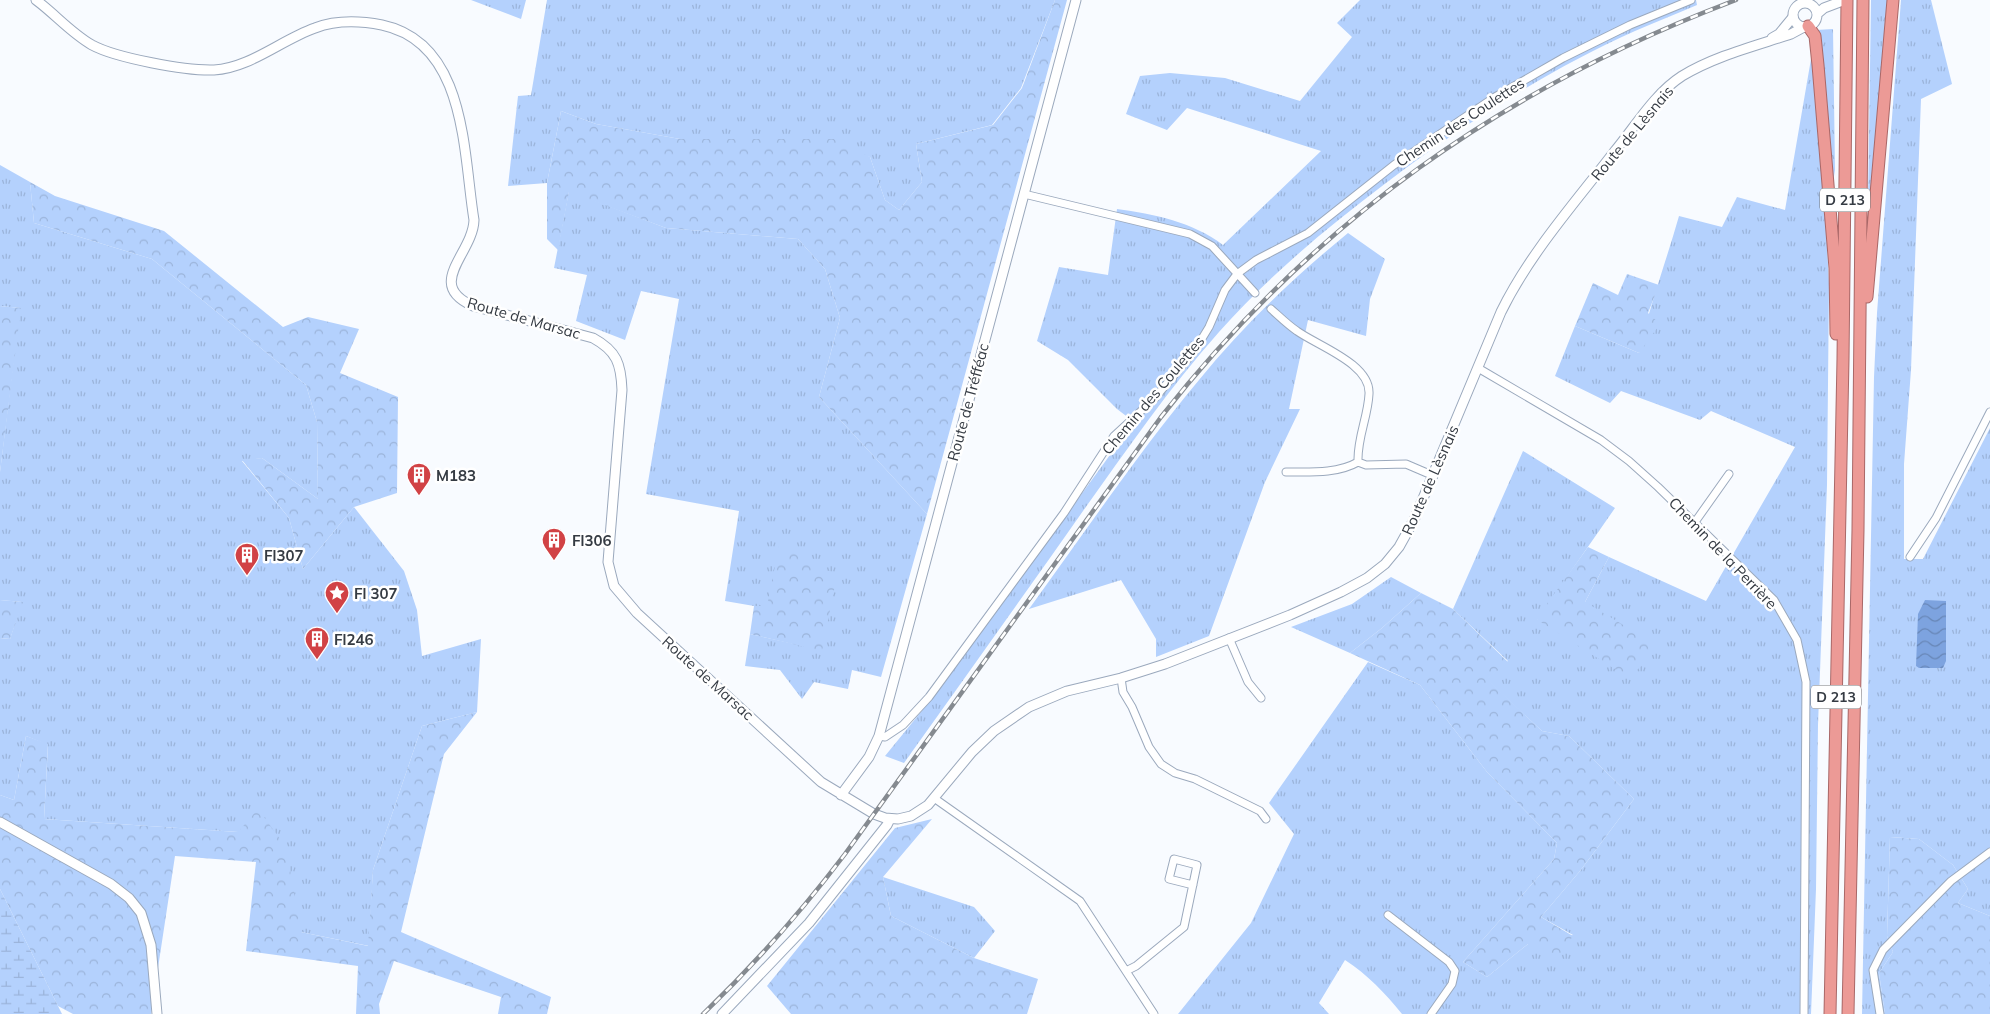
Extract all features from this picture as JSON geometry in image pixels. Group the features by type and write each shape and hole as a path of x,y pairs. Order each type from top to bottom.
{"highway":[{"name":"D 213","path":"1830,1014 1843,379 1846,0"},
{"name":"D 213","path":"1848,1014 1861,317 1863,0"},
{"path":"1861,317 1866,304 1893,0"},
{"path":"1806,27 1815,36 1835,268 1836,359 1843,379"}],"street":[{"name":"Route de Marsac","path":"36,0 77,35 106,51 143,61 196,69 212,70 238,65 317,27 346,22 374,24 400,30 432,54 440,64 455,101 462,132 474,220 471,238 453,272 451,283 453,293 474,306 593,338 605,345 614,354 619,364 622,390 608,562 614,586 627,604 644,620 806,768 841,795"},
{"name":"Route de Tréfféac","path":"841,795 869,757 879,736 1076,0"},
{"name":"Chemin des Coulettes","path":"879,736 884,737 903,725 929,697 1058,521 1114,436 1154,399 1195,350 1209,327 1225,290 1237,274 1256,260 1308,233 1394,164 1495,97 1622,29 1691,0"},
{"path":"1817,14 1812,2 1801,4 1796,8 1793,17 1797,24 1806,27 1814,22 1817,14 1824,8 1846,0"},
{"name":"Route de Lèsnais","path":"1763,43 1778,34 1793,17"},
{"name":"Route de Lèsnais","path":"890,819 911,816 922,810 972,752 994,731 1029,707 1067,691 1120,678 1165,664 1290,615 1367,578 1385,564 1399,547 1414,520 1514,284 1561,218 1653,104 1680,77 1702,64 1791,34 1806,27"},
{"path":"1024,194 1190,234 1212,246 1255,293"},
{"path":"1272,309 1297,331 1355,366 1367,380 1369,393 1358,448 1358,462"},
{"name":"Chemin de la Perrière","path":"1478,368 1601,440 1629,461 1695,522 1774,600 1797,640 1806,682 1804,1014"},
{"path":"1910,557 1936,518 1990,412"},
{"path":"1286,472 1317,472 1348,468 1358,462"},
{"path":"1358,462 1366,465 1406,464 1434,476"},
{"path":"1695,522 1729,474"},
{"path":"1229,638 1248,682 1261,698"},
{"path":"1120,678 1123,692 1132,707 1149,747 1161,764 1175,773 1196,779 1260,811 1266,819"},
{"path":"722,1014 809,923 887,826 890,819 874,814 841,795"},
{"path":"934,798 1080,901 1154,1014"},
{"path":"0,822 111,884 129,898 141,912 151,946 157,1014"},
{"path":"1880,1014 1873,970 1883,950 1951,881 1990,852"},
{"path":"1126,971 1136,966 1184,927 1193,885 1197,865 1174,859 1169,879 1193,885"},
{"path":"1388,915 1449,962 1456,971 1452,984 1431,1014"}],"green space":[{"path":"471,0 526,0 521,19"},
{"path":"547,0 1055,0 1021,88 992,125 916,144 922,182 899,210 885,200 870,157 745,140 680,139 596,124 561,111 547,183 508,186 518,96 531,95"},
{"path":"1055,0 1067,0 927,514 819,397 840,318 825,269 798,239 666,228 569,192 558,250 547,239 547,183 561,111 596,124 680,139 834,139 870,157 885,200 899,210 922,182 916,144 993,125 1022,88"},
{"path":"1360,0 1696,0 1697,5 1602,47 1506,100 1415,161 1342,217 1278,272 1219,332 1165,397 904,763 885,756 938,691 1134,422 1117,409 1068,360 1037,341 1059,267 1108,275 1117,209 1173,220 1199,230 1223,245 1321,151 1187,108 1167,130 1126,114 1140,76 1170,73 1225,78 1300,101 1352,37 1337,23"},
{"path":"1871,0 1888,0 1871,203 1868,203"},
{"path":"1901,0 1931,0 1952,84 1921,99 1911,370 1904,464 1904,559 1923,559 1990,428 1990,916 1958,903 1968,889 1953,865 1919,839 1890,837 1887,936 1893,952 1879,973 1885,1014 1862,1014 1874,377 1877,313"},
{"path":"1833,29 1835,170 1826,225 1829,283 1827,485 1818,725 1816,889 1811,1014 1402,1014 1376,985 1345,960 1319,1003 1329,1014 1178,1014 1251,923 1294,834 1269,803 1368,662 1420,685 1487,772 1557,843 1554,859 1463,962 1487,977 1528,944 1573,935 1541,917 1580,871 1634,799 1569,736 1542,731 1486,679 1508,661 1453,609 1523,451 1615,508 1537,620 1585,602 1609,557 1706,601 1795,447 1711,411 1700,420 1621,391 1610,403 1555,376 1575,326 1639,353 1679,216 1722,227 1737,197 1785,210 1816,30"},
{"path":"0,165 30,182 34,223 152,259 306,385 317,422 318,499 262,458 242,461 289,518 303,569 354,507 404,571 417,610 422,656 481,639 477,712 422,726 373,870 369,946 296,931 285,847 238,832 44,819 48,745 26,736 14,800 0,795 0,638 10,639 22,602 0,600 0,472 20,308 0,306"},
{"path":"30,182 55,196 164,231 283,327 308,317 359,329 340,373 398,397 397,493 354,507 303,569 289,518 242,460 262,458 318,499 317,422 306,385 152,259 34,223"},
{"path":"569,191 666,228 798,239 825,269 840,318 819,397 927,514 881,677 852,670 848,689 814,682 802,699 780,670 745,666 750,634 822,650 767,607 725,601 739,511 646,494 679,299 641,291 625,340 576,321 587,275 554,268"},
{"path":"1348,233 1385,259 1370,299 1366,336 1308,320 1289,409 1300,409 1265,482 1209,636 1156,657 1156,639 1121,580 1029,609 1133,464 1216,360 1270,303"},
{"path":"1627,274 1659,285 1648,313 1660,324 1639,353 1575,326 1593,283 1618,295"},
{"path":"0,306 21,308 0,472"},
{"path":"779,546 837,575 822,651 750,634 754,606 767,606"},
{"path":"1588,547 1609,557 1585,602 1660,647 1629,678 1536,619"},
{"path":"1391,577 1421,593 1382,628 1350,653 1291,627 1352,604"},
{"path":"1421,593 1453,609 1508,662 1487,679 1542,731 1569,736 1634,799 1580,871 1541,917 1573,936 1557,959 1528,944 1487,977 1463,962 1554,859 1557,843 1487,772 1420,685 1350,653 1382,628"},
{"path":"0,600 23,602 10,639 0,638"},
{"path":"477,712 444,754 401,932 551,997 547,1014 498,1014 501,997 394,961 379,1004 380,1014 356,1014 358,966 246,951 256,862 175,856 151,1014 73,1014 58,1006 0,889 0,795 14,800 26,736 48,744 44,819 238,832 258,809 286,847 301,932 368,946 373,870 422,726"},
{"path":"932,819 883,877 891,916 974,958 1038,979 1027,1014 791,1014 767,986 895,828"},
{"path":"1890,837 1919,839 1953,865 1968,889 1958,903 1990,916 1990,1014 1885,1014 1879,973 1893,952 1887,936"},
{"path":"883,877 974,907 995,931 974,958 891,916"},
{"path":"0,889 58,1006 62,1014 0,1014"}],"water":[{"path":"1925,600 1946,601 1946,661 1943,668 1919,668 1916,666 1918,614"}],"railway":[{"path":"703,1014 759,957 845,854 1161,417 1220,346 1283,282 1349,222 1419,168 1492,119 1570,75 1651,35 1736,0"}],"place":[{"name":"M183","path":"419,496"},
{"name":"Fl306","path":"554,561"},
{"name":"Fl307","path":"247,576"},
{"name":"Fl 307","path":"337,614"},
{"name":"Fl246","path":"317,660"}]}
